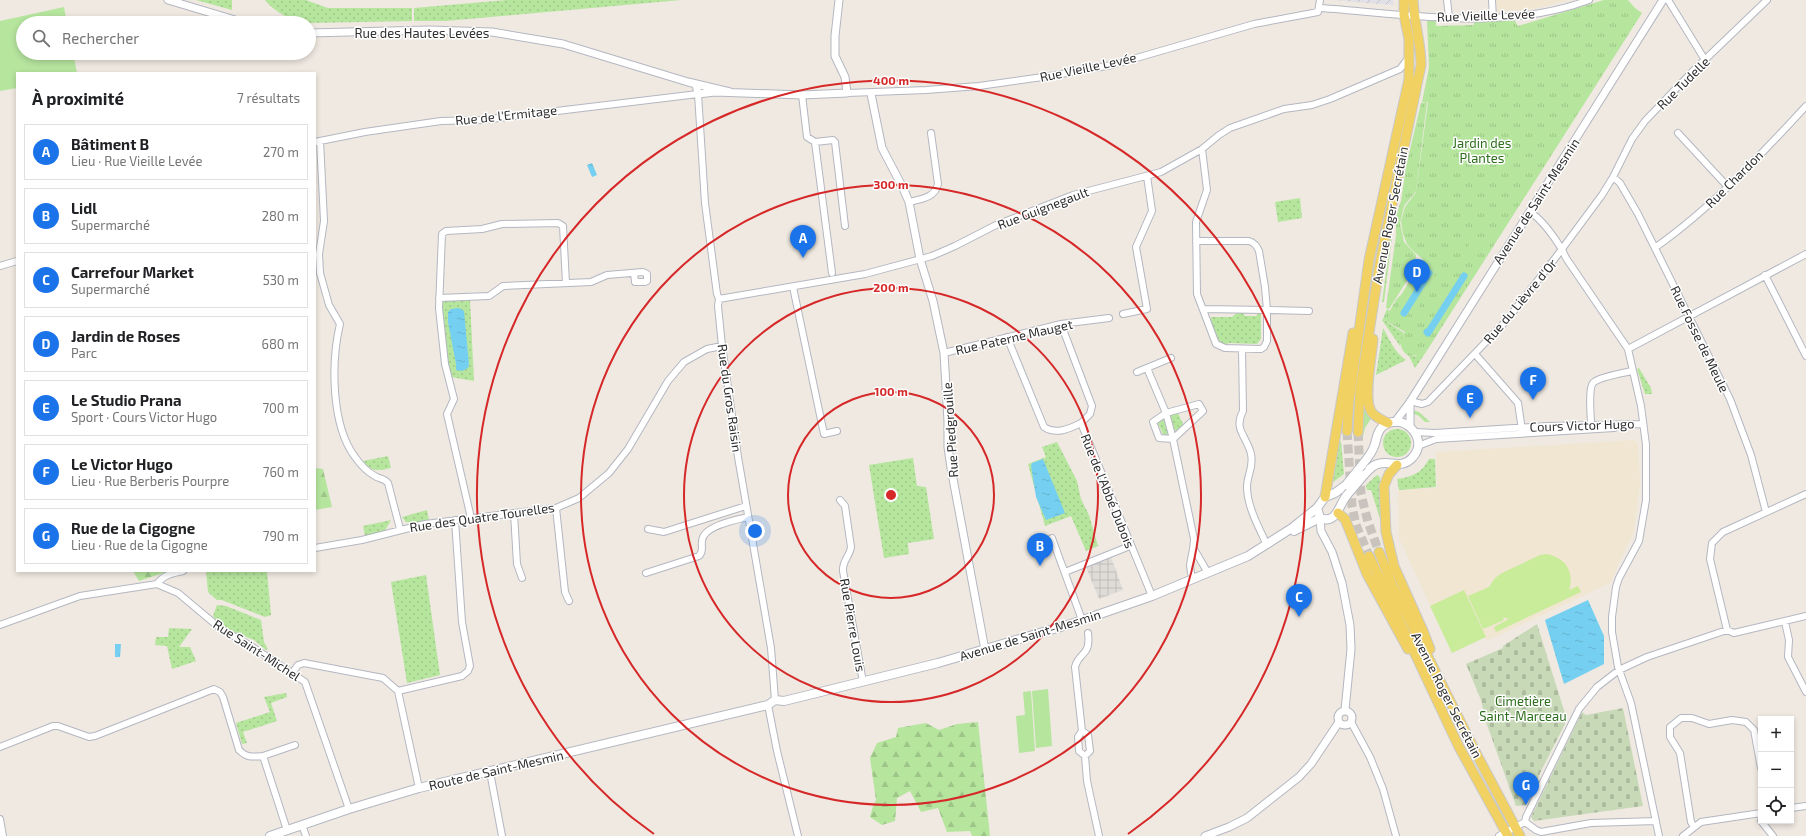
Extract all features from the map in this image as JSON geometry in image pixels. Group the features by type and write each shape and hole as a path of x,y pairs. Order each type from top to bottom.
{"main road":[{"name":"Avenue Roger Secrétain","path":"1358,432 1360,390 1380,262 1421,65 1421,52 1404,0"},
{"name":"Avenue Roger Secrétain","path":"1347,431 1349,401 1369,260 1409,79 1409,16 1413,0"},
{"path":"1325,497 1338,427 1348,354 1369,260"},
{"path":"1275,540 1320,518 1327,520 1332,518 1338,513 1343,499 1374,465 1384,462 1396,465 1408,461 1417,452 1418,446 1412,429 1400,422 1392,423 1378,418 1371,412 1368,400 1380,262"},
{"name":"Avenue de Saint-Mesmin","path":"775,700 784,701 984,650 1082,620 1152,596 1248,556 1275,540 1317,508 1325,497 1335,493 1346,485 1362,465 1374,446 1377,434 1384,426 1392,423"},
{"path":"1396,465 1389,474 1384,486 1386,532 1394,566 1423,631 1441,682"},
{"path":"1317,508 1320,518"},
{"path":"1338,513 1345,519 1367,574 1400,637 1424,674"},
{"name":"Avenue Roger Secrétain","path":"1379,552 1392,585 1520,836"},
{"name":"Avenue Roger Secrétain","path":"1370,556 1458,745 1504,835"},
{"path":"768,705 775,700"},
{"name":"Route de Saint-Mesmin","path":"270,836 349,809 419,788 490,772 544,757 592,748 768,705"}],"street":[{"path":"168,0 222,16"},
{"path":"839,0 835,36 835,56 845,77 847,94"},
{"path":"1320,0 1320,8"},
{"path":"1447,0 1449,17"},
{"path":"1492,0 1493,18"},
{"name":"Rue Vieille Levée","path":"698,94 730,92 802,95 870,94 979,86 1112,65 1254,24 1318,12 1320,8 1409,16 1493,18 1543,13 1589,0"},
{"name":"Avenue de Saint-Mesmin","path":"1392,423 1410,402 1663,0"},
{"path":"1668,0 1705,60"},
{"name":"Rue Tudelle","path":"1613,177 1632,139 1645,121 1767,0"},
{"name":"Rue des Hautes Levées","path":"316,33 429,30 492,32 564,44 696,84 730,92"},
{"name":"Rue Guignegault","path":"719,299 865,274 920,259 954,246 996,225 1072,194 1147,176 1174,165 1202,150 1219,135 1230,128 1284,109 1312,105 1330,99 1400,69 1409,57"},
{"path":"1400,69 1409,79"},
{"path":"696,84 698,94"},
{"name":"Rue de l'Ermitage","path":"318,142 365,132 441,121 482,120 698,94"},
{"name":"Rue du Gros Raisin","path":"698,94 705,203 716,294 719,299 718,306 722,346 746,506 771,648 775,700"},
{"name":"Rue Piedgrouille","path":"870,94 882,148 909,202 920,259 933,301 944,353 948,447 984,650"},
{"path":"802,95 807,137 814,142 833,140 835,142 845,226"},
{"name":"Rue Chardon","path":"1656,247 1678,232 1727,186 1806,106"},
{"path":"1678,132 1727,186"},
{"path":"909,202 934,195 937,190 938,184 931,133"},
{"path":"318,142 324,221 319,254 320,273 323,289 329,305 340,324 337,336 334,380 336,407 349,448 355,457 373,475 388,483 400,529"},
{"path":"814,142 832,273"},
{"path":"1196,241 1249,241 1257,246 1265,287 1266,342 1264,347 1242,349 1221,348 1216,344 1197,294 1196,241 1196,222 1207,190 1202,150"},
{"path":"1123,314 1147,309 1136,247 1152,211 1147,176"},
{"name":"Rue Fosse de Meule","path":"1613,177 1620,183 1656,247 1688,317 1730,399 1750,455 1766,512"},
{"name":"Rue du Lièvre d'Or","path":"1410,402 1426,404 1506,321 1562,249 1613,177"},
{"path":"1530,212 1535,215 1562,249 1566,258 1628,349 1632,371 1640,398 1647,480 1644,521 1639,541 1619,578 1612,617 1614,649 1619,670 1631,703 1658,836"},
{"path":"471,518 447,414 454,399 445,364 439,298 442,234 446,231 482,230 502,224 562,224 566,283"},
{"path":"1628,349 1765,275 1805,258"},
{"path":"0,266 16,261"},
{"path":"439,298 489,296 503,286 591,282 607,275 634,273"},
{"path":"1765,275 1806,356"},
{"path":"793,287 824,434 837,431"},
{"path":"1146,303 1154,303"},
{"path":"1203,309 1309,311"},
{"name":"Rue Paterne Mauget","path":"944,353 1061,324 1109,318"},
{"path":"1061,324 1092,406 1090,414 1081,423"},
{"name":"Rue de l'Abbé Dubois","path":"1007,338 1044,427 1051,431 1060,431 1081,423 1130,546 1152,596"},
{"name":"Rue des Quatre Tourelles","path":"316,548 362,540 400,529 425,524 556,508 579,498 609,473 628,449 668,381 684,362 707,349 722,346"},
{"path":"1242,349 1242,411 1239,419 1239,425 1251,453 1252,464 1247,484 1248,497 1267,545"},
{"path":"1475,354 1518,403 1522,430"},
{"path":"1137,372 1171,358"},
{"path":"1147,368 1166,413 1173,439 1194,539 1194,549 1189,569 1193,579"},
{"path":"1591,425 1590,389 1592,383 1632,371"},
{"path":"1410,402 1412,429"},
{"path":"1198,404 1203,411 1173,439 1159,438 1153,422 1166,413 1198,404"},
{"name":"Cours Victor Hugo","path":"1412,429 1435,434 1633,426 1643,424"},
{"name":"Cours Victor Hugo","path":"1418,446 1436,439 1522,430 1591,425 1643,424"},
{"path":"1727,630 1710,559 1712,543 1723,532 1806,494"},
{"name":"Rue Pierre Louis","path":"840,500 844,506 851,547 850,552 843,563 843,570 863,682"},
{"path":"648,530 664,532 746,506"},
{"path":"556,508 565,592 569,601"},
{"path":"514,513 517,564 522,578"},
{"path":"646,572 699,556 702,550 703,536 710,529 748,517"},
{"path":"1320,518 1321,531 1332,552 1342,583 1350,625 1351,648 1345,710"},
{"path":"398,691 462,676 468,671 470,662 462,622 455,520"},
{"path":"1052,538 1082,620"},
{"path":"1065,572 1130,546"},
{"path":"1194,549 1208,573"},
{"path":"0,625 80,596 157,584 160,580 178,572"},
{"name":"Rue Saint-Michel","path":"157,584 178,593 221,629 293,672 305,682 349,809"},
{"path":"1504,835 1525,822 1526,817 1579,709 1597,688 1619,670 1647,657 1727,630 1734,632 1785,622 1806,616"},
{"path":"1785,622 1789,640 1788,657 1806,692"},
{"path":"1085,756 1079,751 1078,744 1078,737 1082,731 1075,668 1077,661 1088,647 1088,633"},
{"path":"293,672 298,665 304,664 367,675 383,678 398,691 419,788"},
{"path":"0,747 53,726 58,726 88,737 95,736 214,689 220,692 224,697 239,750 244,755 251,758 263,756 295,744"},
{"path":"768,705 776,751 798,836"},
{"path":"1205,836 1247,818 1299,777 1311,764 1339,722 1338,714 1345,710"},
{"path":"1345,710 1352,714 1351,722 1370,757 1383,789 1396,836"},
{"path":"1694,827 1691,822 1680,753 1670,737 1670,727 1681,718 1692,718 1709,724 1732,720 1746,722 1754,730 1758,752"},
{"path":"1339,722 1345,725 1351,722"},
{"path":"1082,731 1088,735 1090,750 1085,756 1087,780 1099,836"},
{"path":"263,756 287,830"},
{"path":"490,772 502,836"},
{"path":"1794,808 1806,806"},
{"path":"1686,835 1701,822 1758,817"},
{"path":"0,819 3,836"},
{"path":"1525,822 1541,832 1591,823 1656,821"},
{"path":"1765,824 1773,836"},
{"path":"302,825 306,836"}],"shaded area":[{"path":"1335,0 1393,0 1394,5 1365,3"},
{"path":"1496,0 1568,0 1533,9 1497,11"},
{"path":"1634,440 1638,445 1640,483 1634,531 1610,583 1487,641 1485,637 1452,653 1399,538 1398,490 1437,488 1436,452"},
{"path":"1111,557 1123,590 1099,599 1086,567"}],"green space":[{"path":"196,0 232,0 232,10"},
{"path":"265,0 306,0 328,8 412,8 412,21 316,23 316,16 285,16 269,5"},
{"path":"507,0 681,0 446,21 414,21 414,8"},
{"name":"Jardin des Plantes","path":"1604,0 1628,0 1642,13 1426,352 1423,350 1418,355 1409,356 1403,351 1401,345 1405,332 1383,319 1387,309 1390,311 1423,259 1407,244 1403,234 1401,221 1405,207 1416,192 1428,102 1422,102 1429,67 1427,21 1436,21 1436,26 1474,25 1474,20 1514,20 1518,26"},
{"path":"64,7 66,16 23,16"},
{"path":"16,18 16,60 74,60 77,72 16,72 16,88 0,91 0,21"},
{"path":"1427,102 1416,191 1404,206 1400,223 1404,242 1416,255 1415,268 1389,309 1386,308 1396,235 1396,216 1401,201 1406,167 1421,103"},
{"path":"1300,198 1302,218 1278,222 1275,202"},
{"path":"1391,235 1384,302 1382,302"},
{"path":"1470,241 1483,249 1479,255 1468,247"},
{"path":"1426,264 1436,277 1413,316 1398,306"},
{"path":"445,300 470,300 474,381 451,377 442,308 442,303"},
{"path":"1238,312 1243,312 1245,316 1256,316 1259,313 1261,314 1261,339 1257,344 1229,343 1225,345 1217,337 1213,329 1211,317 1232,317"},
{"path":"1383,319 1404,333 1400,346 1382,320"},
{"path":"1383,328 1395,350 1406,360 1376,375"},
{"path":"1423,350 1426,352 1415,368 1409,356 1416,356"},
{"path":"1639,368 1651,388 1652,394 1645,394 1637,369"},
{"path":"1364,400 1372,417 1365,428 1361,440"},
{"path":"1412,410 1419,412 1430,422 1425,422 1419,416 1412,413"},
{"path":"1177,411 1184,426 1176,431 1170,415"},
{"path":"1162,416 1164,417 1168,430 1168,434 1164,436 1157,421"},
{"path":"1397,429 1407,433 1411,443 1407,453 1397,457 1387,453 1383,443 1387,433"},
{"path":"1341,441 1344,474 1332,483 1331,481 1338,445"},
{"path":"1057,442 1077,481 1081,499 1089,515 1098,546 1086,551 1071,516 1045,526 1028,464 1046,457 1042,447"},
{"path":"388,456 391,468 375,470 366,465 363,461"},
{"path":"913,458 917,486 926,487 934,539 908,543 909,554 884,558 869,465"},
{"path":"1429,459 1435,459 1436,487 1399,490 1397,479 1416,474 1423,468"},
{"path":"316,468 323,469 332,507 316,510"},
{"path":"1377,475 1380,477 1381,522 1371,490 1367,490 1366,485"},
{"path":"427,510 429,520 416,524 406,522 402,517"},
{"path":"391,520 384,532 365,536 363,526"},
{"path":"1546,554 1558,558 1567,566 1571,577 1569,590 1578,586 1581,592 1496,632 1494,627 1509,619 1503,617 1504,620 1483,629 1468,596 1489,587 1495,578 1502,573 1540,555"},
{"path":"134,572 166,572 139,581"},
{"path":"206,572 267,572 271,615 265,617 222,600 217,600 208,592"},
{"path":"426,575 440,675 407,683 391,582"},
{"path":"1464,590 1486,637 1452,653 1430,606"},
{"path":"217,605 226,606 261,620 264,642 268,649 266,650 254,640 223,628 213,616"},
{"name":"Cimetière Saint-Marceau","path":"1537,624 1567,720 1542,769 1526,805 1516,806 1485,719 1481,700 1466,664 1503,648 1503,646"},
{"path":"169,628 192,629 179,647 190,647 196,661 172,669 167,646 155,645 156,637 168,637"},
{"path":"1048,689 1052,746 1036,748 1032,691"},
{"path":"1031,691 1035,751 1019,753 1016,716 1025,715 1023,692"},
{"path":"286,693 287,697 271,703 277,721 243,732 247,743 242,744 236,723 270,712 264,697"},
{"name":"Cimetière Saint-Marceau","path":"1623,708 1643,806 1534,821 1531,817 1582,712 1586,715"},
{"path":"978,722 990,836 972,836 970,831 947,832 938,808 921,812 910,791 897,798 895,821 882,825 870,817 876,800 870,758 877,743 896,737 898,728 926,723 939,730 957,724"}],"water":[{"path":"592,163 597,175 592,177 587,165"},
{"path":"459,308 464,311 469,364 468,368 462,371 456,370 448,322 448,312 451,309"},
{"path":"1043,459 1065,513 1046,520 1036,497 1031,466 1032,463"},
{"path":"1588,600 1604,636 1604,664 1564,684 1545,620"},
{"path":"115,644 121,644 120,657 115,657"}],"waterway":[{"path":"1404,313 1429,273"},
{"path":"1427,332 1428,333 1464,276"}],"tunnel":[{"path":"1347,431 1352,506 1356,525 1369,556"},
{"path":"1358,432 1361,494 1368,522 1379,552"}],"place":[{"name":"Bâtiment B","path":"803,258"},
{"name":"Jardin de Roses","path":"1417,292"},
{"name":"Le Victor Hugo","path":"1533,400"},
{"name":"Le Studio Prana","path":"1470,418"},
{"name":"Lidl","path":"1040,566"},
{"name":"Carrefour Market","path":"1299,617"},
{"name":"Rue de la Cigogne","path":"1526,805"}]}
